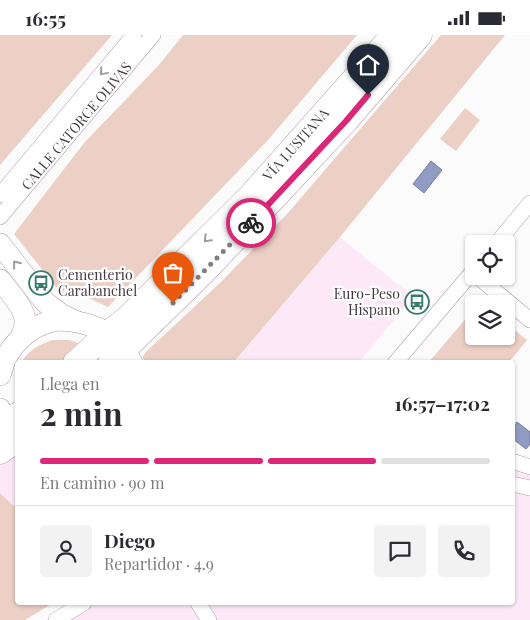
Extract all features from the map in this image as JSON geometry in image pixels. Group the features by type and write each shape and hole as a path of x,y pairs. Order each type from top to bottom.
{"main road":[{"name":"VÍA LUSITANA","path":"78,360 126,319 250,196 393,35"},
{"name":"VÍA LUSITANA","path":"122,358 346,121 420,35"},
{"path":"0,452 11,428"}],"street":[{"name":"CALLE CATORCE OLIVAS","path":"0,195 134,35"},
{"name":"CALLE CATORCE OLIVAS","path":"0,217 153,35"},
{"path":"503,235 530,203"},
{"path":"0,244 45,302 62,315 75,321"},
{"path":"0,280 22,308 25,327 20,339"},
{"path":"398,360 465,283"},
{"path":"488,285 530,320"},
{"path":"0,375 4,361 20,339 45,323 60,320 92,325 108,333 122,358"},
{"path":"515,462 530,467"},
{"path":"515,484 530,488"},
{"path":"56,620 81,605"},
{"path":"200,605 209,620"}],"shaded area":[{"path":"0,35 112,35 0,165"},
{"path":"183,35 357,35 268,140 108,307 82,295 60,292 14,234 84,143 158,66"},
{"path":"441,35 505,35 340,237 236,360 144,360 143,356 146,352 222,281 287,214"},
{"path":"465,108 480,120 456,151 440,139"},
{"path":"340,237 413,297 361,360 237,360"},
{"path":"465,320 465,345 515,345 515,330 527,340 511,360 431,360"},
{"path":"53,340 69,340 84,345 65,360 23,360 35,348"},
{"path":"15,455 15,507 0,493 0,467"},
{"path":"515,462 530,467 530,620 45,620 75,605 515,605"},
{"path":"0,493 15,507 15,605 50,605 25,620 0,620"}],"water":[{"path":"431,161 442,170 424,193 413,184"},
{"path":"517,422 530,432 530,444 526,449 515,441 515,425"}],"way so far":[{"path":"173,303 251,223"}],"place":[{"name":"Cementerio Carabanchel","path":"41,283"},
{"name":"Euro-Peso Hispano","path":"417,302"}],"route":[{"path":"251,223 368,95"}]}
